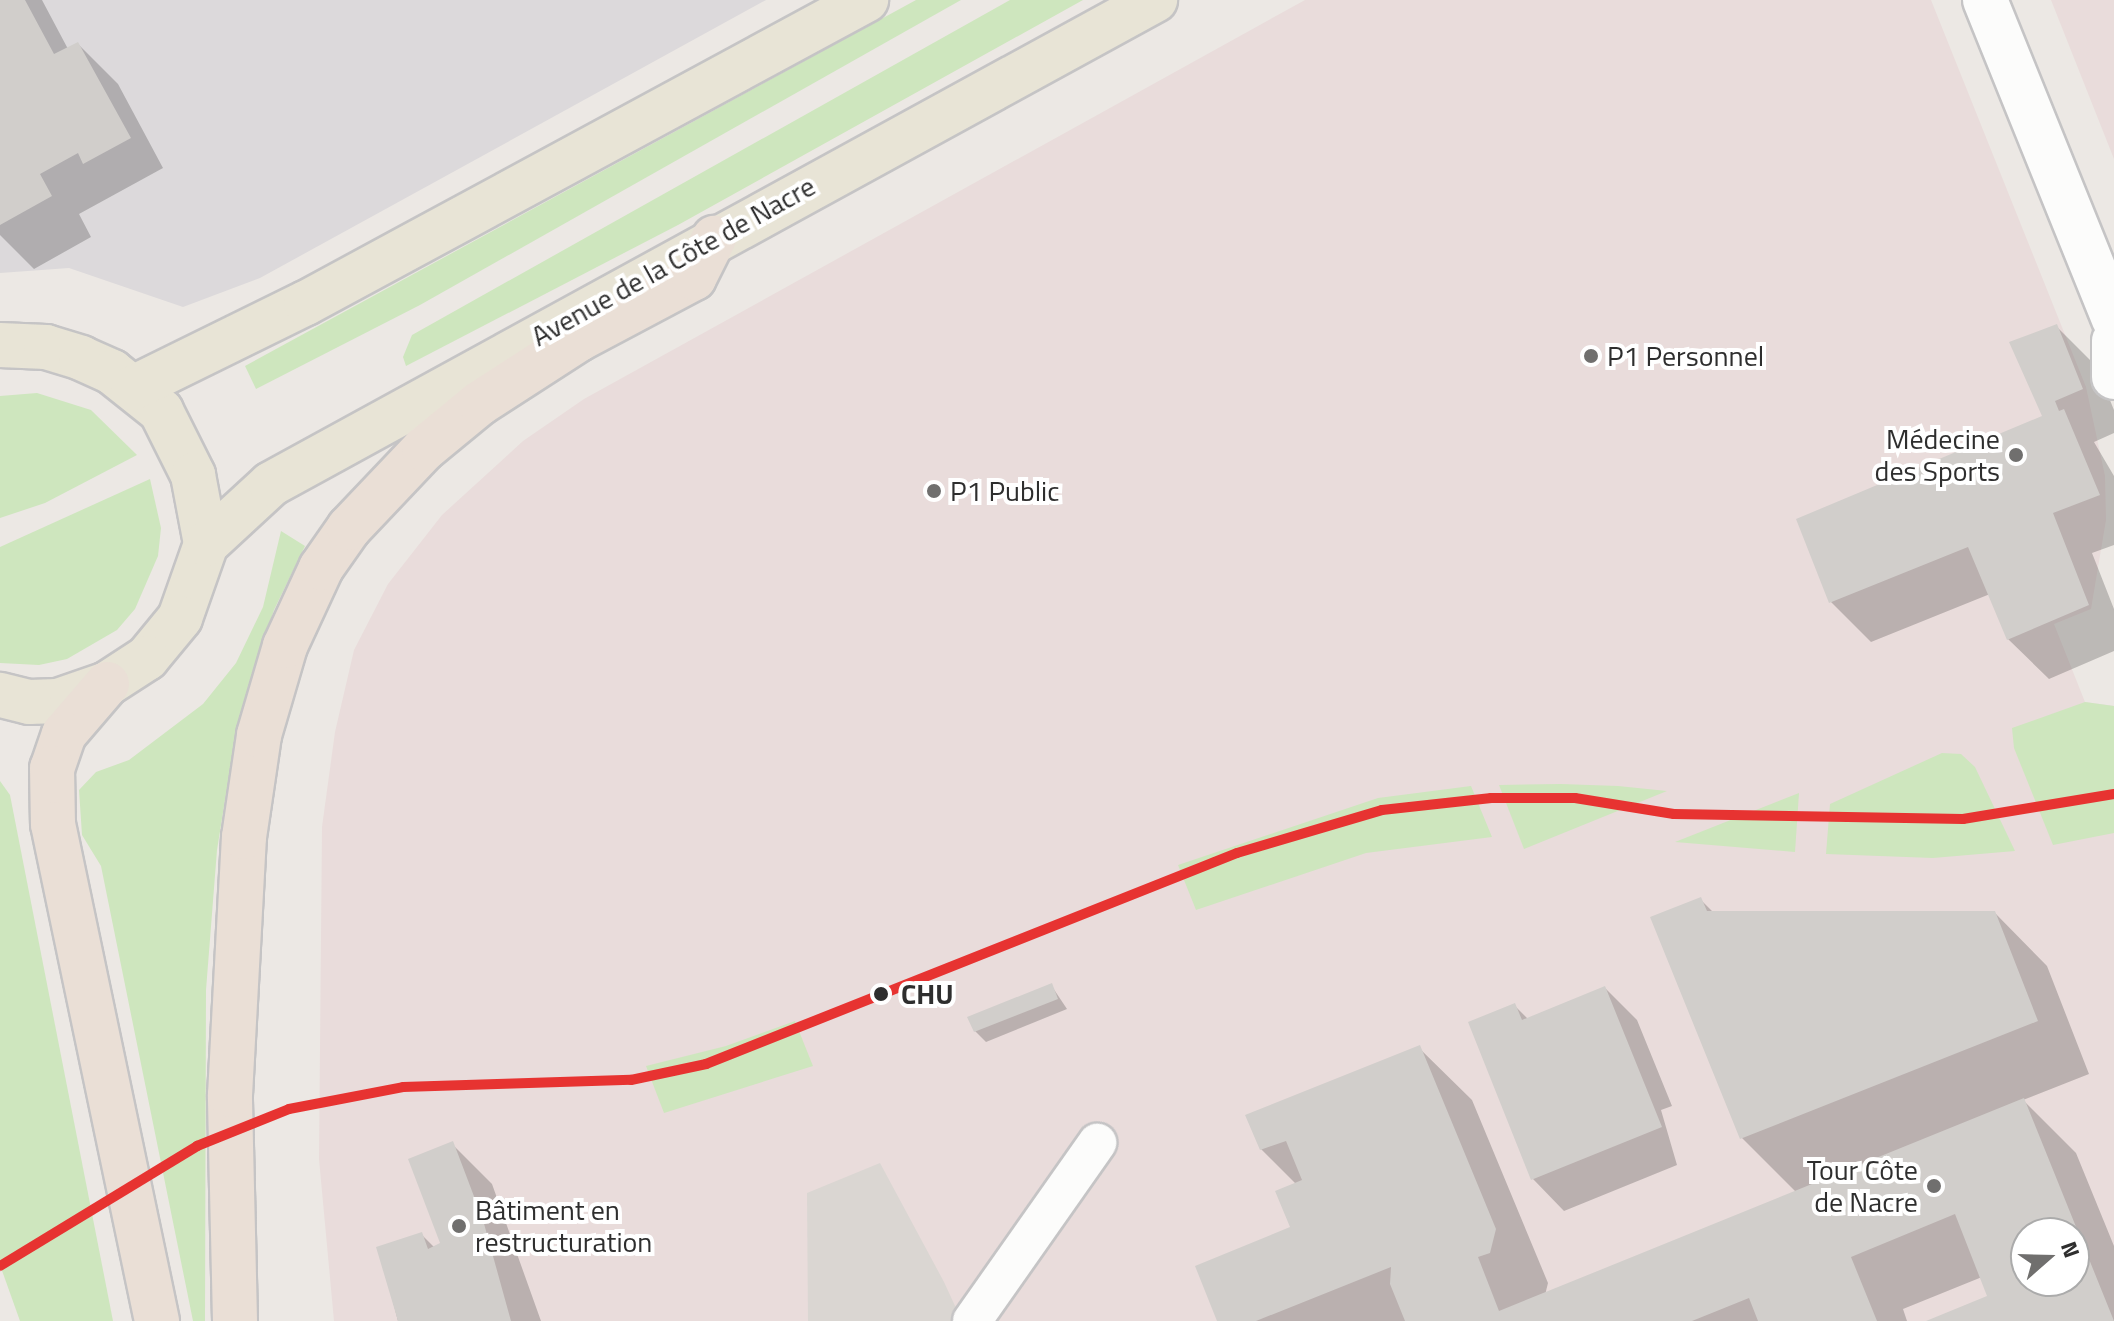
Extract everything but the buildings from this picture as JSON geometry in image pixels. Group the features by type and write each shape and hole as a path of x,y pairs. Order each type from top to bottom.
{"highway":[{"path":"235,1321 230,1095 244,837 259,735 285,646 321,568 349,528 424,449 480,403 567,347 694,278 714,238"},
{"path":"107,684 64,734 52,768 53,824 157,1321"}],"main road":[{"path":"133,388 306,303 866,0"},
{"name":"Avenue de la Côte de Nacre","path":"206,544 271,484 714,238 1155,0"},
{"name":"Avenue de la Côte de Nacre","path":"0,345 46,347 81,358 133,388 161,411 181,447 202,507 206,544 180,618 147,658 107,684 58,701 0,695"}],"street":[{"path":"1985,0 2114,319"},
{"path":"2114,341 2114,377"},
{"path":"972,1321 1097,1143"}],"shaded area":[{"path":"0,0 766,0 260,278 183,307 69,268 0,273"},
{"path":"1305,0 1931,0 2086,387 2105,476 2106,520 2091,609 2054,624 2085,702 2114,706 2114,1321 334,1321 319,1159 322,827 335,732 354,650 388,584 442,515 523,441 584,399"},
{"path":"2051,0 2114,0 2114,159"},
{"path":"880,1163 962,1321 808,1321 807,1193"}],"green space":[{"path":"916,0 961,0 420,305 256,389 245,366"},
{"path":"1010,0 1083,0 678,225 406,366 403,357 412,335"},
{"path":"37,393 91,410 137,455 45,503 0,518 0,396"},
{"path":"150,479 161,528 158,556 135,609 117,630 67,659 39,665 0,663 0,547"},
{"path":"281,531 305,546 274,610 250,682 235,738 217,850 206,990 205,1321 193,1321 101,866 82,835 79,790 96,772 129,760 203,704 236,663 263,607"},
{"path":"2085,702 2114,706 2114,833 2053,845 2014,748 2012,728"},
{"path":"1942,753 1961,754 1975,767 2015,851 1933,858 1826,854 1830,804"},
{"path":"0,781 10,795 113,1321 20,1321 0,1265"},
{"path":"1561,784 1667,791 1524,849 1499,785"},
{"path":"1471,786 1492,837 1366,853 1196,910 1178,865 1378,798"},
{"path":"1799,793 1795,852 1675,842"},
{"path":"795,1021 813,1066 664,1113 646,1066 726,1046"}],"transit line":[{"path":"0,1266 197,1146 289,1109 403,1087 631,1080 706,1064 1237,853 1382,810 1491,798 1575,798 1674,814 1963,819 2114,794"}],"place":[{"name":"P1 Personnel","path":"1591,356"},
{"name":"Médecine des Sports","path":"2016,455"},
{"name":"P1 Public","path":"934,491"},
{"name":"CHU","path":"881,994"},
{"name":"Tour Côte de Nacre","path":"1934,1186"},
{"name":"Bâtiment en restructuration","path":"459,1226"}]}
